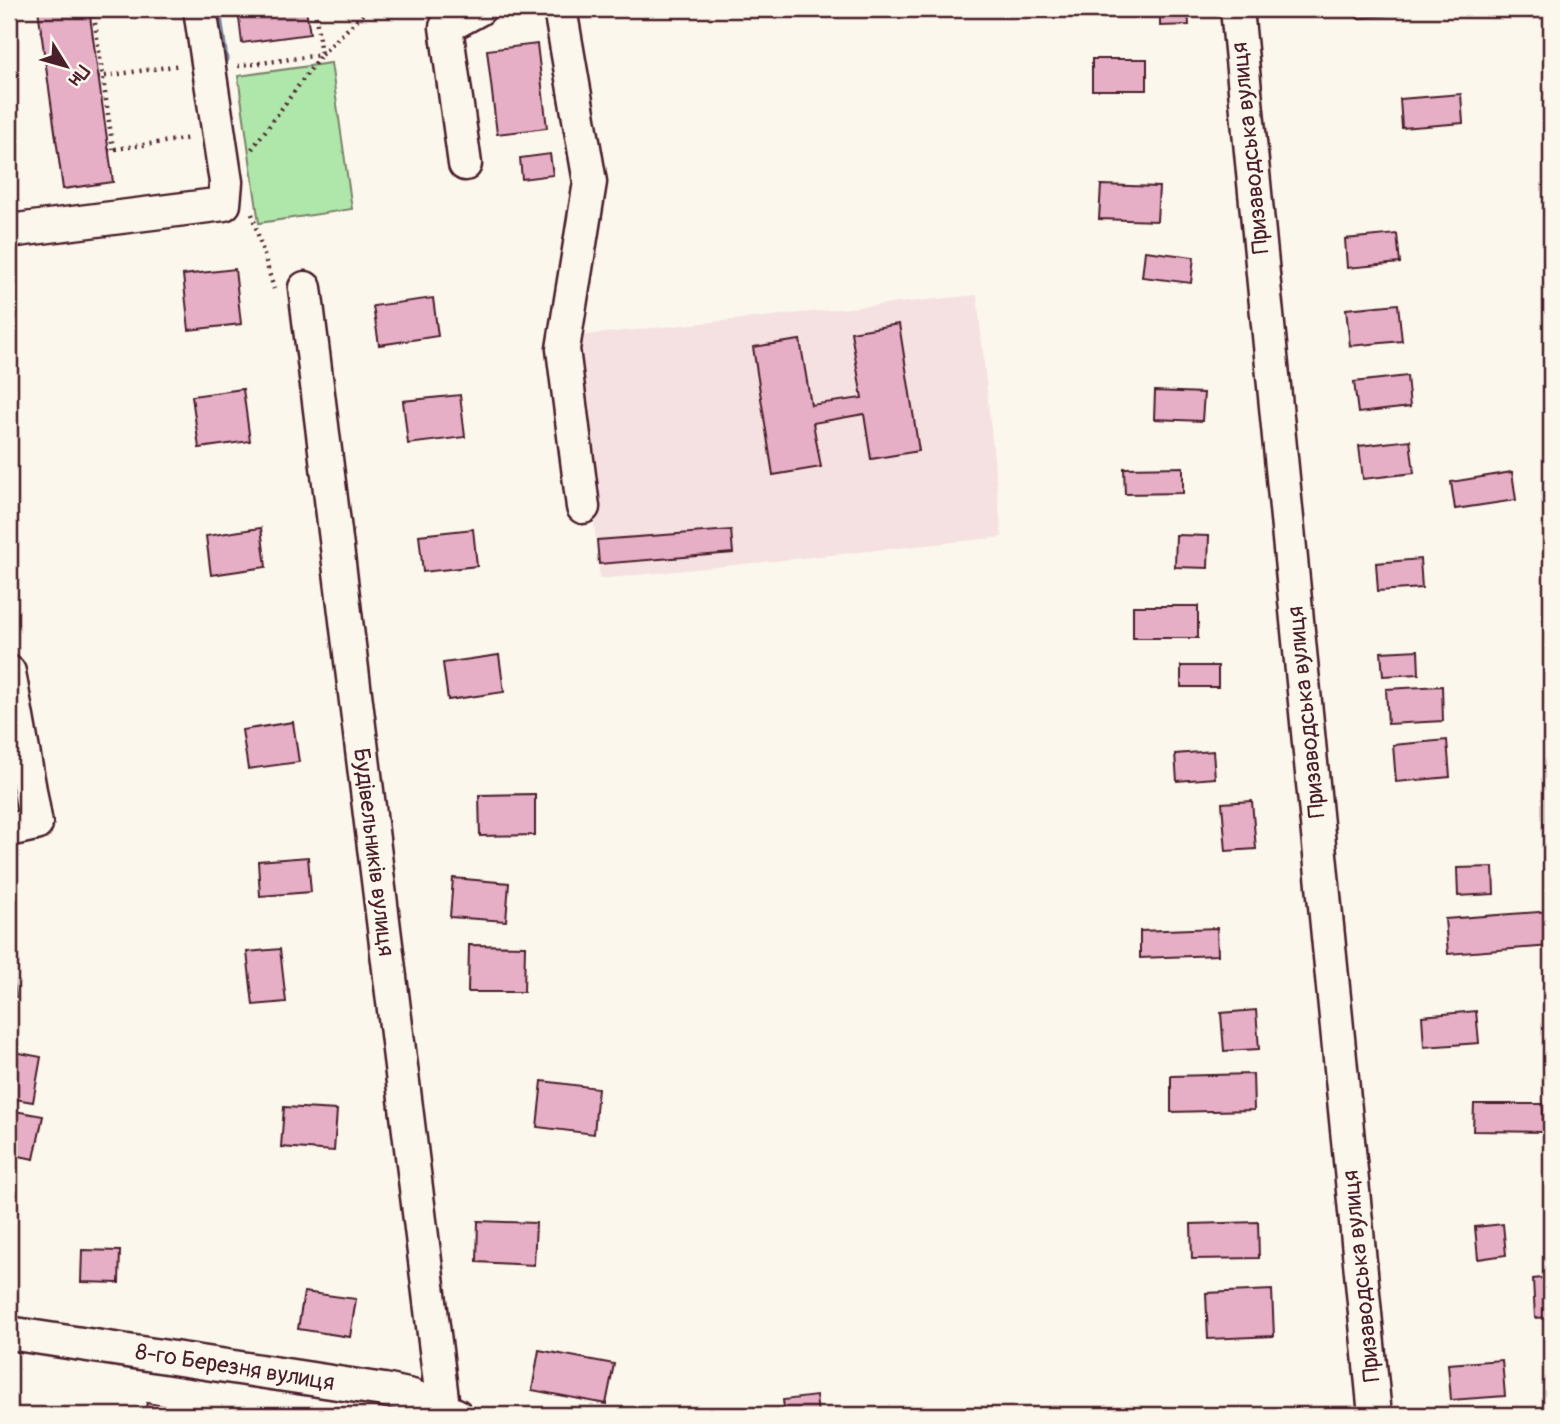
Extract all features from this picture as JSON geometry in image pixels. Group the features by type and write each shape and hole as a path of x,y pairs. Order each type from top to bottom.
{"street":[{"path":"9,231 224,204 226,182 219,134 219,64 200,9"},
{"path":"466,164 446,27 479,9"},
{"path":"560,9 590,182 563,349 583,507"},
{"name":"Призаводська вулиця","path":"1237,9 1375,1415"},
{"name":"Будівельників вулиця","path":"305,288 448,1413"},
{"path":"9,672 36,824 9,830"},
{"name":"8-го Березня вулиця","path":"9,1333 412,1395 448,1413"}],"path":[{"path":"93,9 111,150 219,134"},
{"path":"315,9 321,55"},
{"path":"226,182 321,55 368,9"},
{"path":"100,76 321,55"}],"shaded area":[{"path":"977,295 1002,537 600,579 575,336"}],"green space":[{"path":"331,63 352,209 259,223 238,76"}],"building":[{"path":"38,9 89,9 113,182 63,189"},
{"path":"238,9 306,9 310,34 242,43"},
{"path":"1160,9 1188,9 1189,25 1160,26"},
{"path":"1356,9 1401,9 1401,14 1357,18"},
{"path":"537,44 547,128 497,134 487,50"},
{"path":"1092,59 1147,59 1147,90 1092,90"},
{"path":"1461,94 1463,123 1402,128 1400,99"},
{"path":"550,154 553,175 522,179 520,158"},
{"path":"1101,185 1159,187 1157,221 1099,219"},
{"path":"1397,234 1400,263 1347,268 1345,239"},
{"path":"1145,251 1194,257 1191,283 1142,277"},
{"path":"235,269 241,324 189,330 183,275"},
{"path":"433,298 438,336 379,345 373,306"},
{"path":"1398,304 1402,341 1350,346 1346,309"},
{"path":"899,324 919,451 871,459 864,414 813,423 821,467 773,475 753,347 800,340 811,405 862,398 851,332"},
{"path":"1407,376 1410,407 1358,413 1354,382"},
{"path":"243,389 250,441 199,448 192,396"},
{"path":"1155,391 1204,393 1202,421 1154,419"},
{"path":"460,395 465,437 408,444 403,401"},
{"path":"1410,440 1414,473 1363,479 1359,446"},
{"path":"1183,467 1183,493 1125,494 1124,468"},
{"path":"1512,472 1516,500 1455,509 1451,482"},
{"path":"261,528 266,567 211,575 206,536"},
{"path":"473,529 477,566 423,572 419,535"},
{"path":"731,530 733,553 599,564 597,540"},
{"path":"1176,535 1209,536 1208,568 1175,567"},
{"path":"1420,559 1422,588 1378,591 1376,563"},
{"path":"1133,606 1198,606 1198,638 1133,638"},
{"path":"1418,650 1419,674 1383,676 1381,652"},
{"path":"499,655 504,692 448,700 443,663"},
{"path":"1181,666 1218,666 1218,687 1181,687"},
{"path":"1442,686 1443,721 1388,724 1386,689"},
{"path":"293,722 299,762 248,769 242,730"},
{"path":"1447,740 1450,777 1396,782 1393,745"},
{"path":"1213,751 1215,778 1177,781 1175,754"},
{"path":"535,794 535,835 480,836 479,795"},
{"path":"1252,801 1256,849 1226,851 1222,803"},
{"path":"308,857 311,892 260,896 258,861"},
{"path":"1493,867 1494,894 1458,896 1457,868"},
{"path":"453,878 509,883 506,921 450,917"},
{"path":"1551,911 1551,946 1448,954 1445,919"},
{"path":"1217,928 1218,955 1140,958 1140,931"},
{"path":"469,945 525,946 524,992 468,992"},
{"path":"280,949 286,1002 253,1005 247,952"},
{"path":"9,950 16,997 9,998"},
{"path":"1256,1010 1259,1049 1224,1051 1221,1013"},
{"path":"1476,1011 1479,1043 1424,1047 1422,1016"},
{"path":"9,1051 41,1057 33,1102 9,1098"},
{"path":"1253,1074 1254,1110 1171,1112 1171,1076"},
{"path":"542,1081 598,1088 594,1134 537,1127"},
{"path":"1474,1104 1543,1104 1543,1132 1473,1131"},
{"path":"284,1107 337,1110 334,1151 281,1147"},
{"path":"9,1110 43,1116 34,1159 9,1154"},
{"path":"478,1221 536,1223 534,1265 477,1262"},
{"path":"1258,1222 1259,1258 1192,1259 1191,1224"},
{"path":"1503,1224 1506,1255 1478,1259 1475,1227"},
{"path":"82,1250 120,1251 119,1283 81,1282"},
{"path":"1551,1277 1551,1317 1535,1318 1533,1279"},
{"path":"1272,1290 1274,1336 1208,1339 1206,1293"},
{"path":"304,1292 356,1299 350,1337 298,1329"},
{"path":"539,1350 614,1364 606,1404 532,1390"},
{"path":"1502,1360 1505,1396 1451,1400 1448,1364"},
{"path":"816,1396 818,1415 785,1415 783,1400"},
{"path":"147,1403 180,1409 179,1415 144,1415"},
{"path":"59,1410 60,1415 11,1415 11,1414"}],"waterway":[{"path":"217,9 224,59"}]}
